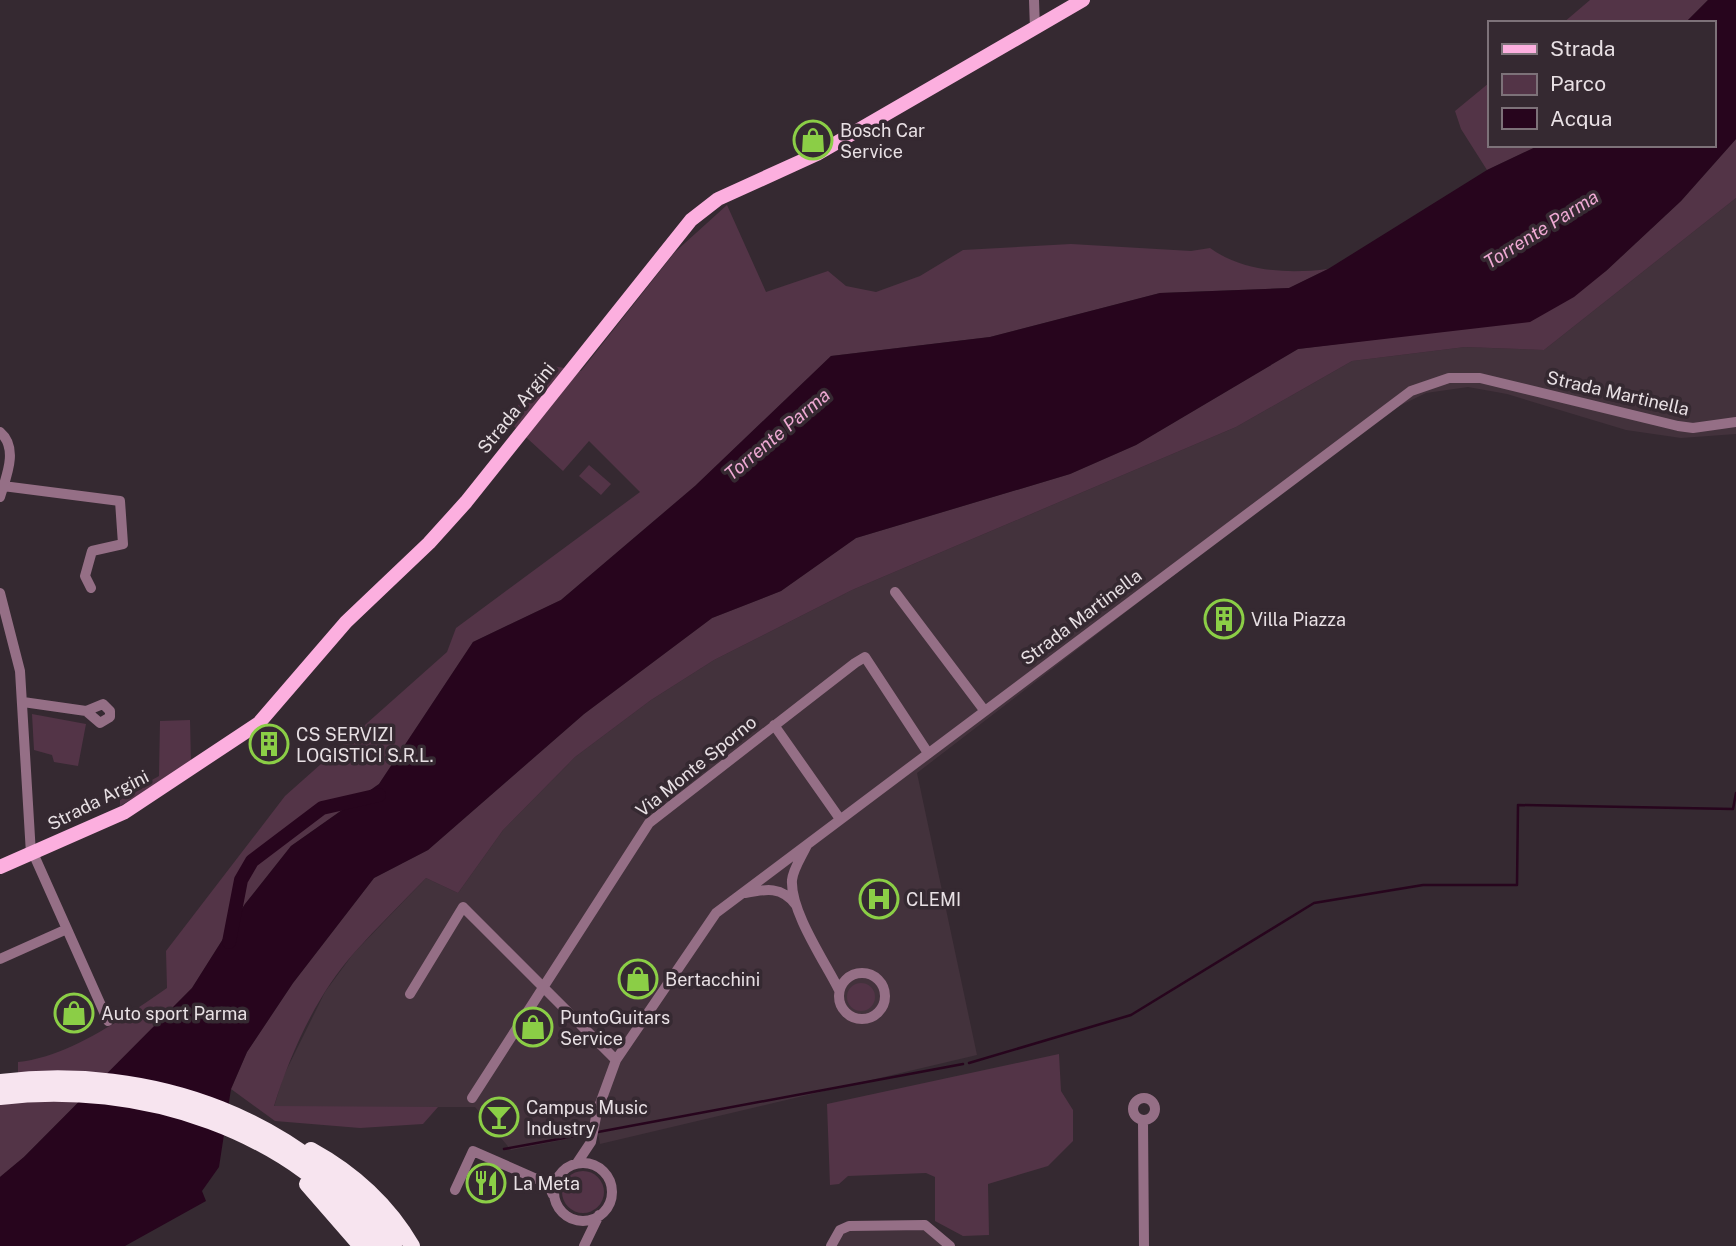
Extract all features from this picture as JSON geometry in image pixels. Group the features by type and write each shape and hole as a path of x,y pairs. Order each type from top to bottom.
{"highway":[{"path":"0,1097 20,1087 70,1077 134,1083 189,1097 307,1174 335,1197 379,1246"},
{"path":"0,1082 20,1087"},
{"path":"237,1128 256,1125 271,1128 346,1172 388,1211 412,1246"},
{"path":"256,1125 294,1148 331,1177 359,1203 394,1246"},
{"path":"237,1128 299,1176 361,1246"}],"main road":[{"name":"Strada Argini","path":"0,867 133,807 268,714 341,626 429,543 466,502 691,220 718,199 817,154 1083,0"}],"street":[{"path":"1034,0 1035,29"},
{"name":"Strada Martinella","path":"528,1175 548,1176 577,1163 591,1142 597,1112 616,1060 716,913 1336,446 1425,384 1449,378 1480,378 1678,426 1736,422"},
{"path":"0,432 8,439 10,450 2,491 120,501 123,544 93,550 85,576 91,588"},
{"path":"895,592 984,710"},
{"path":"0,593 16,649 23,702 32,853 108,1021"},
{"name":"Via Monte Sporno","path":"472,1098 545,989 649,823 774,725 865,657 928,753"},
{"path":"23,702 86,711"},
{"path":"774,725 840,819"},
{"path":"798,907 792,881 808,844"},
{"path":"775,868 792,881"},
{"path":"775,868 779,890"},
{"path":"740,894 779,890 789,895 798,907 839,990 841,1006 850,1016 864,1019 880,1011 885,997 879,981 866,973 851,976 831,973"},
{"path":"410,993 464,907 616,1060"},
{"path":"0,959 67,929"},
{"path":"839,990 851,976"},
{"path":"1143,1121 1144,1246"},
{"path":"584,1243 610,1200 612,1191 610,1182 599,1167 591,1142"},
{"path":"455,1190 473,1151 548,1184 562,1211 575,1219 584,1243"},
{"path":"577,1163 599,1167"},
{"path":"555,1198 556,1182 565,1169"},
{"path":"575,1219 599,1215"},
{"path":"831,1246 840,1230 849,1226 925,1225 950,1246"}],"shaded area":[{"path":"1736,198 1736,434 1681,438 1626,430 1507,394 1468,387 1426,393 1391,410 1331,454 917,773 977,1055 600,1144 598,1133 511,1150 475,1107 274,1107 283,1077 325,992 353,954 426,878 458,893 503,830 575,757 651,700 714,660 852,590 1236,427 1352,361 1465,347 1544,350"},
{"path":"925,1230 945,1246 836,1246 846,1231"}],"green space":[{"path":"1590,0 1708,0 1687,21 1565,21"},
{"path":"1488,84 1488,147 1536,147 1487,170 1461,129 1455,111"},
{"path":"1736,139 1736,198 1544,350 1465,347 1352,361 1236,427 852,590 714,660 651,700 575,757 503,830 458,893 426,878 354,953 328,987 306,1025 274,1106 438,1107 423,1124 360,1128 275,1121 231,1089 247,1052 293,983 374,878 428,850 584,714 712,618 781,591 856,538 1070,474 1136,445 1298,349 1457,329 1606,271 1681,201"},
{"path":"727,205 766,292 828,271 846,286 876,292 920,276 963,250 1071,244 1191,251 1210,248 1251,267 1282,271 1328,269 1289,288 1160,293 990,337 831,356 695,486 561,600 473,642 379,784 291,846 245,904 192,988 24,1157 0,1177 0,1076 18,1074 18,1062 57,1052 96,1034 167,988 166,951 285,796 447,652 456,628 640,492 589,441 563,471 506,419 553,366 581,371 675,252"},
{"path":"589,465 611,484 601,495 579,476"},
{"path":"32,714 86,724 78,766 54,762 52,755 34,750"},
{"path":"190,720 191,764 120,806 120,798 159,776 160,721"},
{"path":"861,983 871,987 875,997 871,1007 861,1011 851,1007 847,997 851,987"},
{"path":"1059,1054 1061,1091 1073,1110 1073,1141 1048,1166 988,1184 989,1235 963,1236 935,1221 935,1177 926,1173 848,1176 839,1184 830,1185 827,1104"},
{"path":"583,1171 598,1177 604,1192 598,1207 583,1213 568,1207 562,1192 568,1177"}],"water":[{"path":"1708,0 1736,0 1736,139 1681,201 1574,297 1530,322 1298,349 1136,445 1070,474 856,538 781,591 712,618 584,714 428,850 374,878 293,983 247,1052 231,1089 219,1167 202,1191 206,1201 125,1246 0,1246 0,1177 24,1157 192,988 245,904 291,846 379,784 473,642 561,600 695,486 831,356 990,337 1160,293 1289,288 1328,269 1487,170 1536,147 1715,147 1715,21 1687,21"}],"waterway":[{"path":"969,1063 1131,1015 1314,903 1423,885 1517,885 1518,805 1733,809 1736,793"},
{"name":"Torrente Parma","path":"229,942 241,880 252,861 322,808 379,795"},
{"path":"598,1132 963,1064"},
{"path":"504,1149 586,1134"}],"place":[{"name":"Bosch Car Service","path":"813,140"},
{"name":"Villa Piazza","path":"1224,619"},
{"name":"CS SERVIZI LOGISTICI S.R.L.","path":"269,744"},
{"name":"CLEMI","path":"879,899"},
{"name":"Bertacchini","path":"638,979"},
{"name":"Auto sport Parma","path":"74,1013"},
{"name":"PuntoGuitars Service","path":"533,1027"},
{"name":"Campus Music Industry","path":"499,1117"},
{"name":"La Meta","path":"486,1183"}]}
